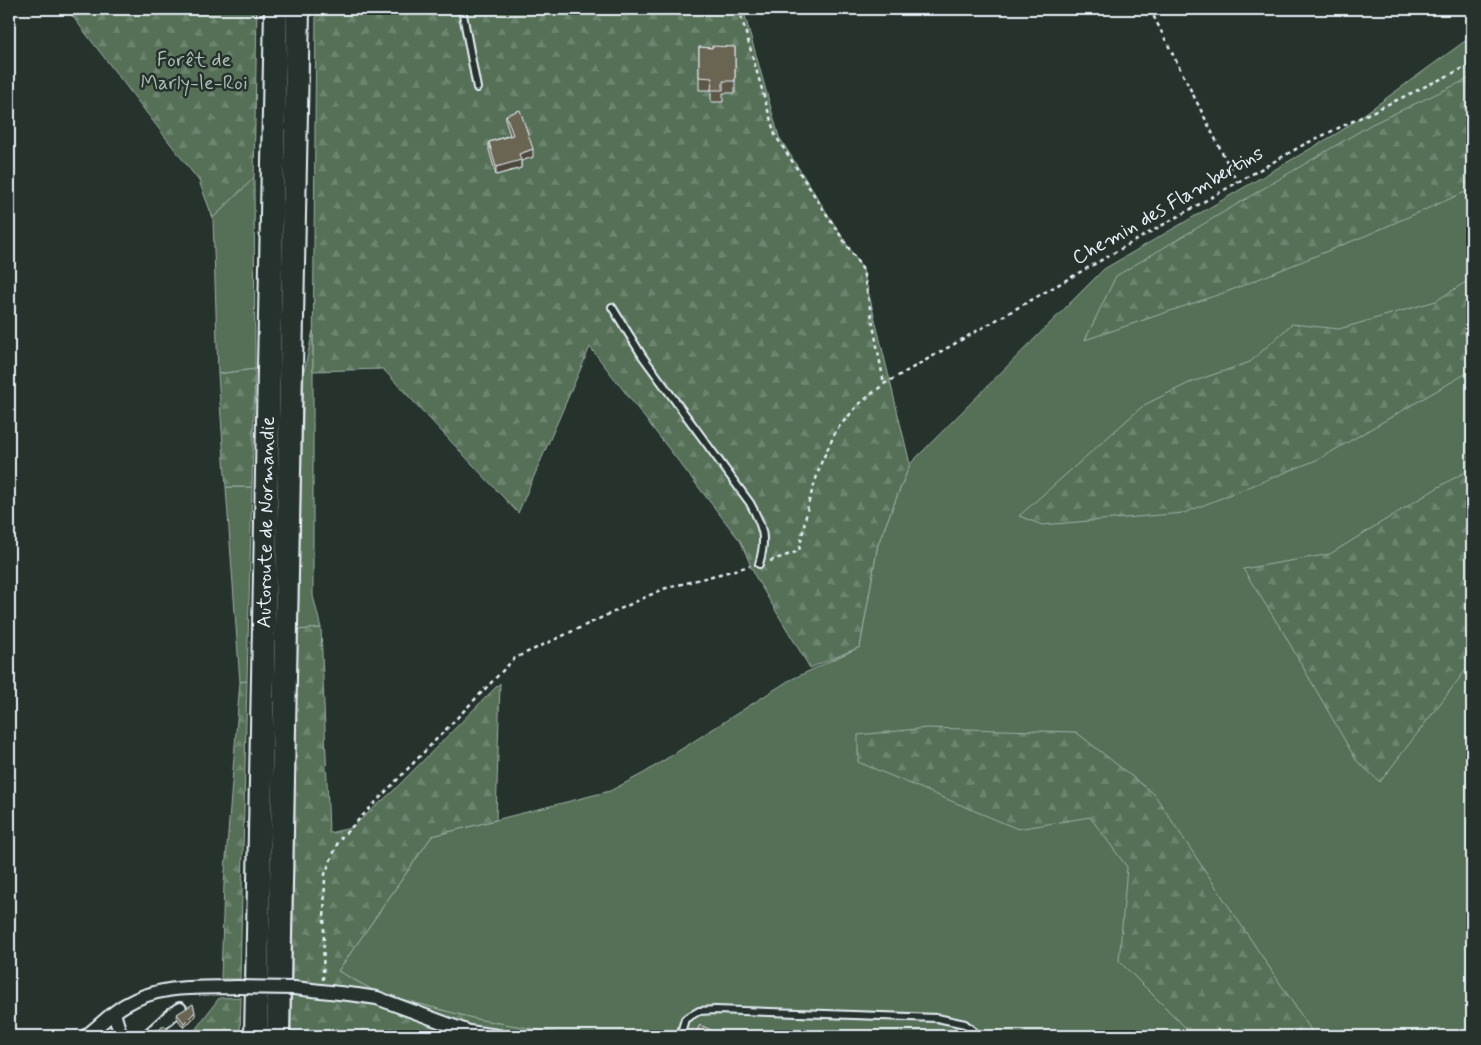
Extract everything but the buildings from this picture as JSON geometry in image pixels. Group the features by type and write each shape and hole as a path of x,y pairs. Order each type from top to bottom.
{"highway":[{"name":"Autoroute de Normandie","path":"256,1036 276,9"},
{"name":"Autoroute de Normandie","path":"278,1036 298,9"}],"street":[{"path":"86,1036 125,1005 150,993 172,988 237,987 294,988 377,998 469,1032 498,1036"},
{"path":"148,1036 171,1014 180,1009"},
{"path":"114,1013 121,1036"}],"lane":[{"path":"462,9 477,88"},
{"path":"612,307 644,357 750,503 758,518 764,538 764,548 759,564"},
{"path":"680,1036 685,1019 699,1011 716,1010 937,1018 964,1024 979,1036"}],"path":[{"path":"739,9 774,135 863,270 884,384"},
{"path":"1150,9 1237,182"},
{"name":"Chemin des Flambertins","path":"759,564 799,551 809,501 821,463 836,429 859,404 884,384 1303,145 1472,64"},
{"path":"322,991 325,874 339,840 516,658 663,589 759,564"}],"green space":[{"name":"Forêt de Marly-le-Roi","path":"67,9 257,9 254,178 213,218 199,181"},
{"path":"316,9 743,9 779,137 863,270 910,464 878,544 860,647 810,668 755,576 741,542 590,347 518,513 383,369 313,371"},
{"path":"1472,36 1472,1036 569,1036 476,1019 378,993 338,971 432,836 610,791 644,773 788,681 860,647 878,544 910,464 1104,269 1341,131"},
{"path":"1472,77 1472,189 1367,235 1229,291 1085,340 1116,276 1372,124"},
{"path":"254,178 255,369 218,374 213,218"},
{"path":"1472,278 1472,370 1319,459 1184,513 1042,525 1019,516 1144,405 1189,383 1250,362 1292,324 1339,329 1436,301"},
{"path":"313,331 313,596 321,628 298,630 304,371"},
{"path":"255,369 252,487 226,487 218,374"},
{"path":"1472,468 1472,662 1380,782 1356,760 1283,632 1243,569 1330,554"},
{"path":"226,487 252,487 247,681 240,682"},
{"path":"321,628 329,833 351,828 391,793 500,683 496,820 432,836 338,971 378,993 476,1019 563,1034 563,1036 291,1036 298,630"},
{"path":"247,681 240,979 221,979 224,884 240,682"},
{"path":"927,728 1076,732 1154,794 1315,1036 1194,1036 1119,961 1127,867 1090,817 1018,829 858,762 858,735"},
{"path":"241,997 240,1036 195,1036 195,1030 219,998"}]}
